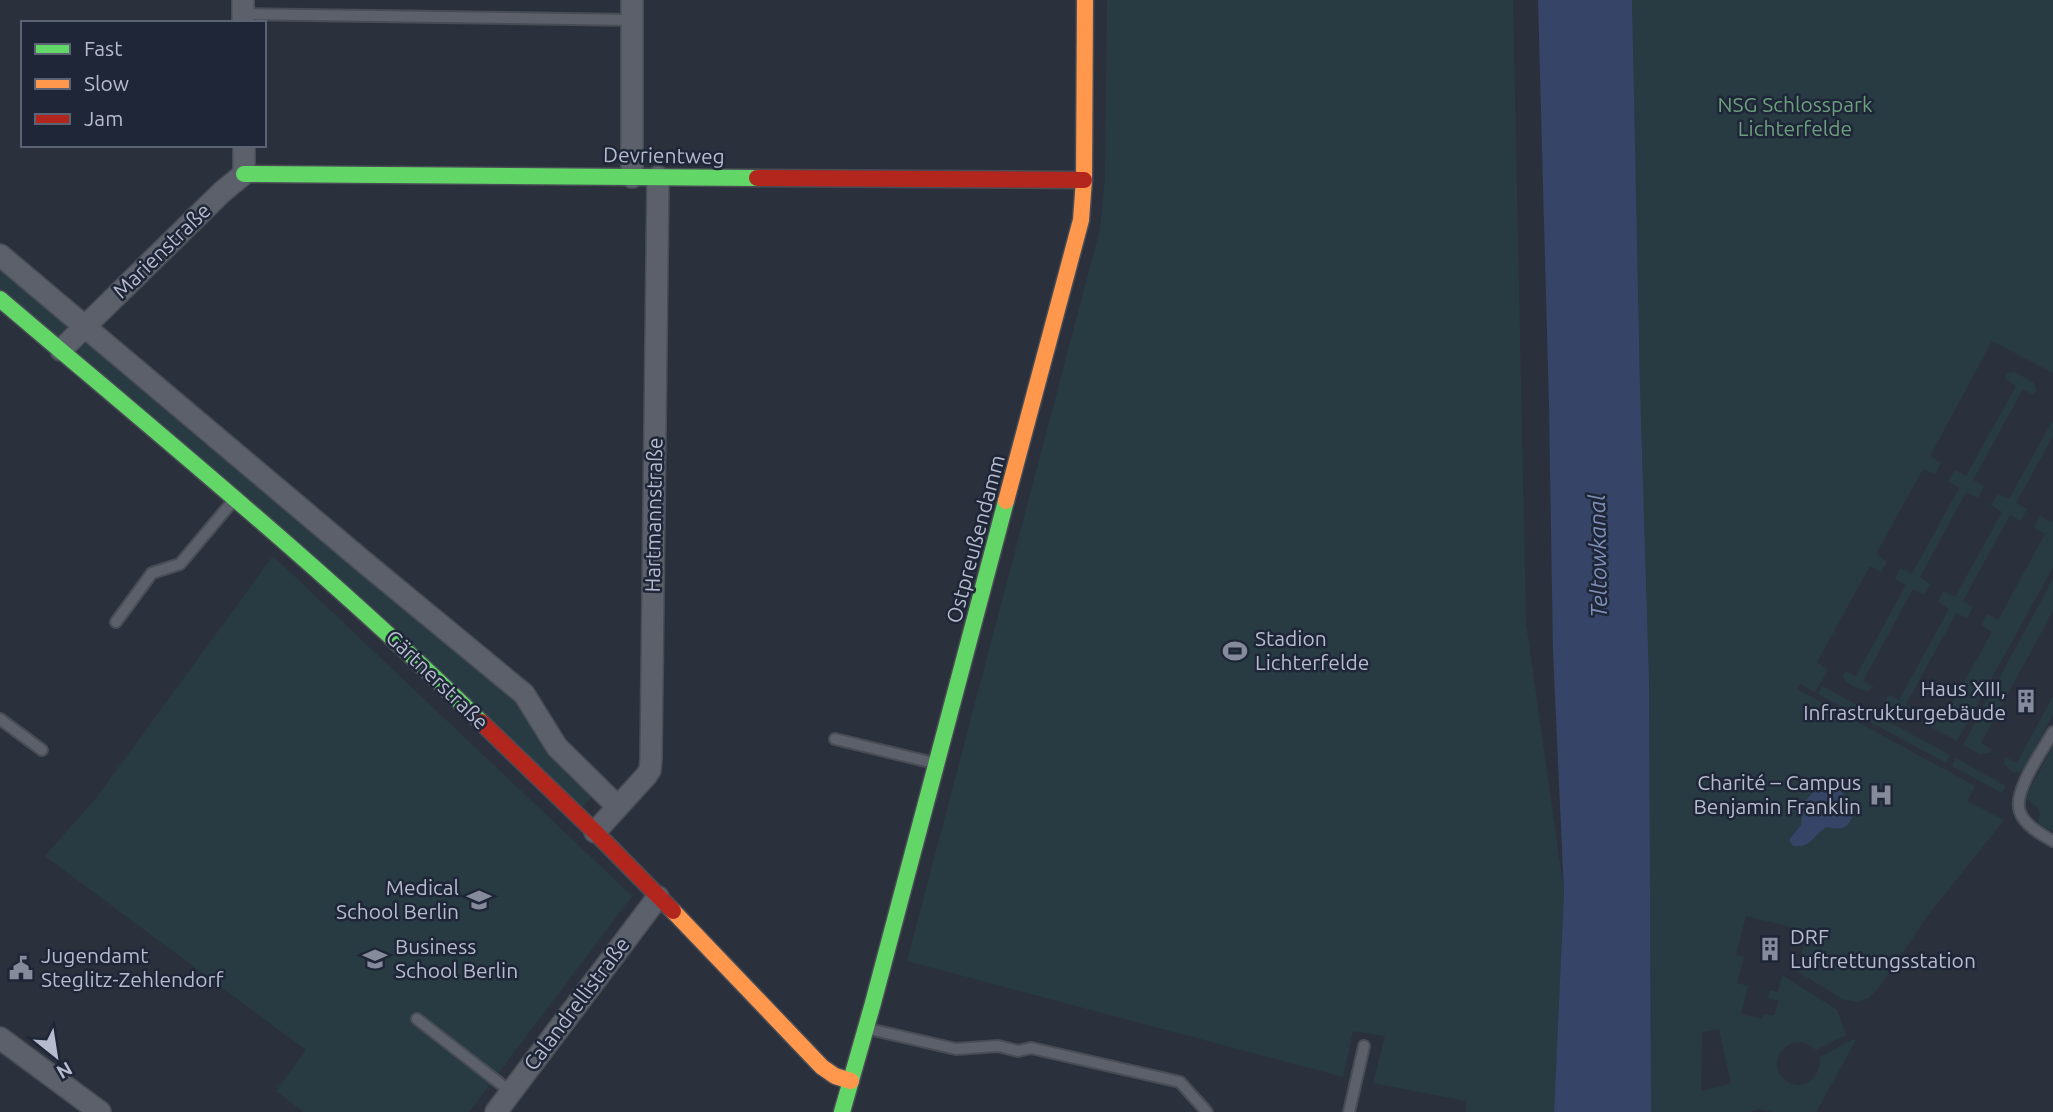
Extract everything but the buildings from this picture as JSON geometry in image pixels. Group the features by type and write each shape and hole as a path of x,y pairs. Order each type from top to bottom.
{"street":[{"name":"Ostpreußendamm","path":"842,1112 1081,220 1084,180 1085,0"},
{"path":"632,10 632,177"},
{"path":"244,147 244,174"},
{"name":"Devrientweg","path":"244,174 1084,180"},
{"name":"Marienstraße","path":"61,350 244,174"},
{"name":"Hartmannstraße","path":"595,832 646,776 651,760 658,177"},
{"name":"Gärtnerstraße","path":"0,255 524,694 557,747 617,806"},
{"name":"Gärtnerstraße","path":"0,300 235,499 405,648 595,832 822,1067 835,1076 851,1081"},
{"name":"Calandrellistraße","path":"496,1112 658,897"},
{"path":"0,1038 100,1112"}],"lane":[{"path":"243,12 632,10"},
{"path":"116,622 152,573 180,564 235,499"},
{"path":"0,719 42,750"},
{"path":"2053,732 2022,786 2018,802 2020,814 2038,833 2053,841"},
{"path":"835,739 937,764"},
{"path":"417,1020 511,1091"},
{"path":"866,1029 956,1049 998,1046 1018,1051 1031,1048 1180,1082 1207,1112"},
{"path":"1349,1112 1364,1046"}],"green space":[{"name":"Stadion Lichterfelde","path":"1107,0 1513,0 1526,623 1564,893 1554,1112 1466,1112 1466,1101 1373,1083 1385,1036 1353,1031 1343,1077 907,961 1100,229 1105,179"},
{"name":"NSG Schlosspark Lichterfelde","path":"1632,0 2053,0 2053,373 1992,341 1930,456 1941,463 1935,474 1923,469 1876,554 1887,562 1881,572 1870,566 1817,662 1828,670 1815,692 1800,684 1797,689 1975,786 1967,801 2004,820 1929,914 1869,998 1856,1002 1842,999 1797,971 1807,931 1746,916 1736,955 1744,957 1737,983 1748,986 1741,1014 1762,1019 1764,1014 1774,1016 1779,1001 1768,998 1770,990 1778,992 1782,975 1837,1010 1846,1035 1816,1050 1807,1044 1790,1044 1783,1049 1777,1063 1778,1071 1784,1079 1798,1085 1810,1082 1818,1071 1820,1057 1856,1040 1816,1112 1773,1112 1758,1109 1751,1112 1651,1112 1649,678","holes":["1719,1029 1731,1084 1701,1091 1702,1032"]},
{"path":"0,264 71,327 61,338 0,289"},
{"path":"88,340 516,699 593,796 582,807 78,352"},
{"path":"2011,372 2034,383 2034,395 2023,389 1973,480 1984,486 1978,498 1966,492 1920,577 1930,584 1924,595 1913,589 1863,681 1874,687 1867,691 1857,688 1843,677 1845,671 1856,676 1906,585 1895,579 1900,568 1912,574 1959,488 1948,481 1955,470 1966,476 2016,386 2005,379"},
{"path":"2053,420 2053,436 2016,503 2027,509 2021,521 2010,515 1963,601 1973,607 1967,618 1956,613 1906,704 1917,711 1910,715 1896,710 1886,701 1888,695 1899,700 1949,609 1938,602 1943,591 1955,597 2002,512 1991,505 1998,494 2009,499"},
{"path":"2040,516 2051,522 2053,519 2053,567 1957,741 1931,727 1928,721 1931,717 1942,722 1992,632 1981,625 1987,614 1998,620 2045,534 2034,528"},
{"path":"273,556 632,896 469,1112 304,1112 276,1091 306,1050 45,856 97,797"},
{"path":"2053,579 2053,611 1981,743 1992,750 1979,754 1963,745"},
{"path":"1822,686 1870,712 1866,720 1818,694"},
{"path":"2053,696 2053,715 2023,770 2014,773 2004,764 2005,757 2017,763"},
{"path":"1874,714 1950,755 1946,763 1870,722"},
{"path":"2053,746 2053,832 2038,823 2039,809 2025,798"},
{"path":"1956,758 2006,786 2002,793 1952,766"}],"water":[{"name":"Teltowkanal","path":"1538,0 1632,0 1649,678 1651,1112 1554,1112 1564,893 1553,651"},
{"path":"1831,786 1842,792 1855,812 1850,822 1838,829 1827,827 1809,843 1793,846 1789,840 1801,825 1804,803 1816,788"}],"traffic: fast":[{"path":"244,174 757,178"},
{"path":"0,299 305,559 481,722"},
{"path":"842,1112 1006,501"}],"traffic: slow":[{"path":"1006,501 1081,220 1084,180 1085,0"},
{"path":"673,911 822,1067 835,1076 851,1081"}],"traffic: jam":[{"path":"757,178 1084,180"},
{"path":"481,722 673,911"}],"place":[{"name":"Stadion Lichterfelde","path":"1235,651"},
{"name":"Haus XIII, Infrastrukturgebäude","path":"2026,701"},
{"name":"Charité – Campus Benjamin Franklin","path":"1881,795"},
{"name":"Medical School Berlin","path":"479,900"},
{"name":"DRF Luftrettungsstation","path":"1770,949"},
{"name":"Business School Berlin","path":"375,959"},
{"name":"Jugendamt Steglitz-Zehlendorf","path":"21,968"}]}
